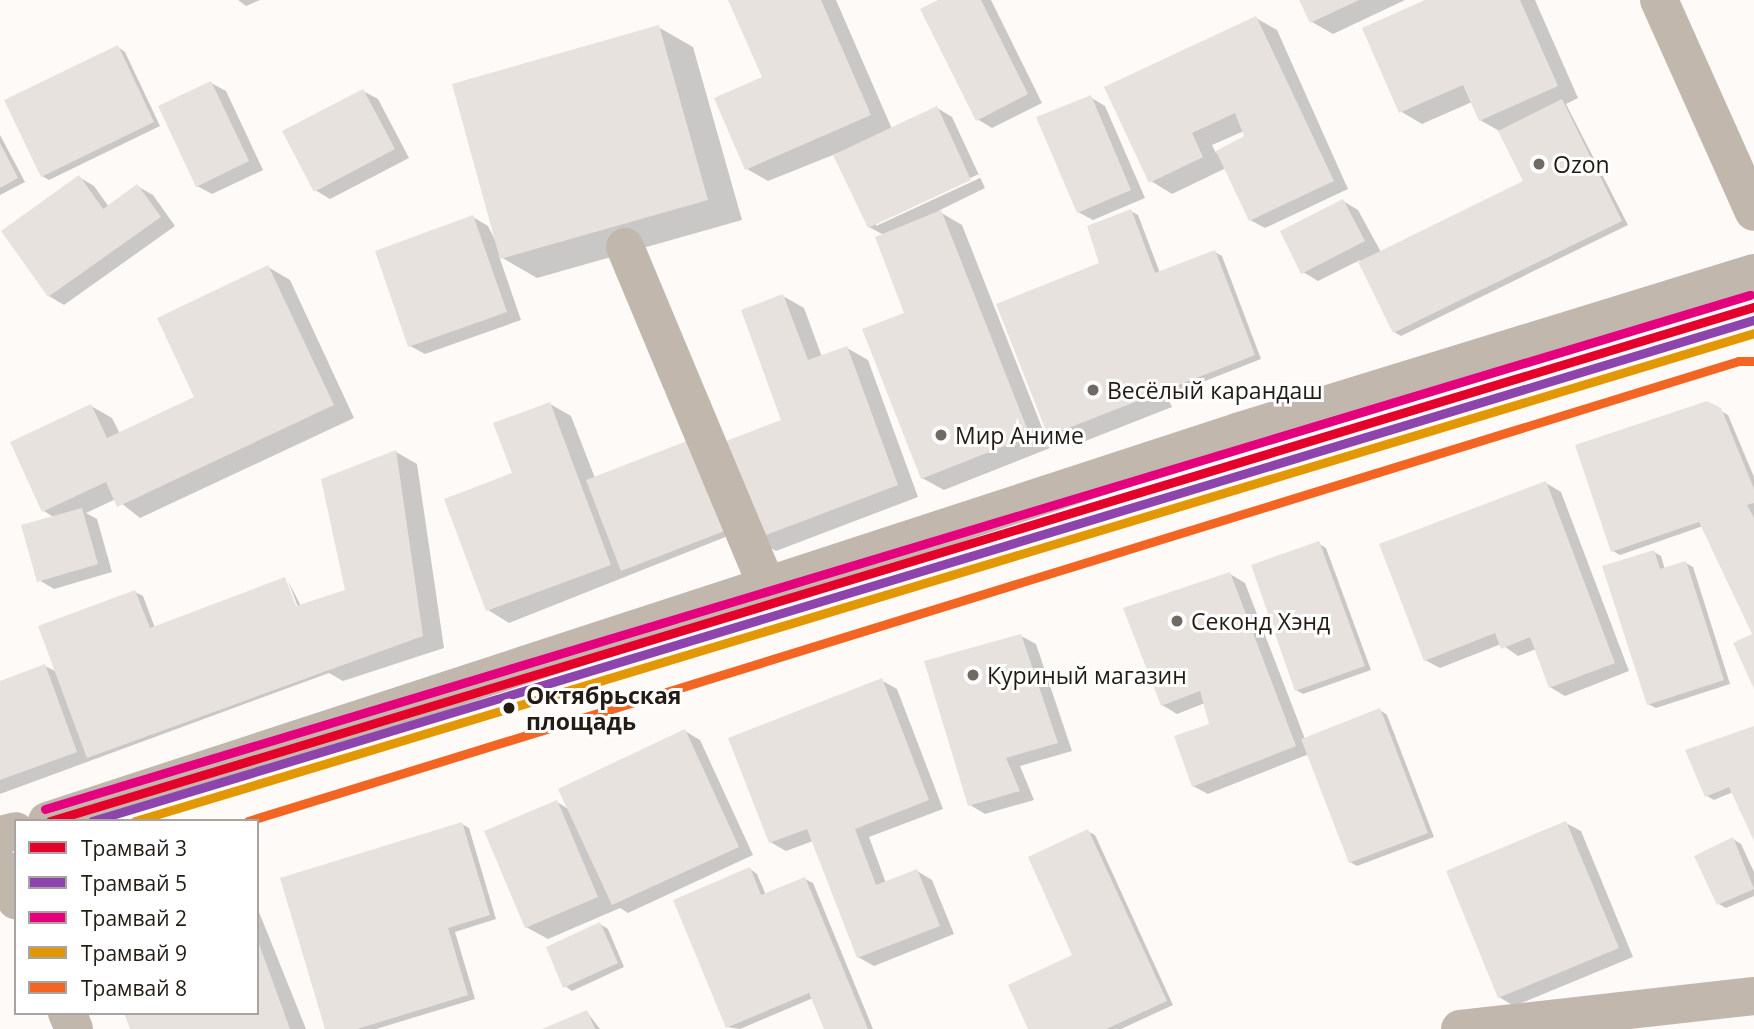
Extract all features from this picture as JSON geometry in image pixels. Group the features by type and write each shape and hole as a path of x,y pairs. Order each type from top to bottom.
{"street":[{"path":"1659,0 1754,212"},
{"path":"625,247 767,586"},
{"path":"53,819 1237,432 1754,273"},
{"path":"0,866 14,897"},
{"path":"1460,1029 1754,996"}],"building":[{"path":"728,0 821,0 871,115 745,170 714,98 762,77"},
{"path":"938,0 981,0 1028,94 976,121 920,9"},
{"path":"1299,0 1359,0 1310,23"},
{"path":"1425,0 1520,0 1558,86 1479,121 1463,85 1399,113 1362,28"},
{"path":"1256,16 1334,181 1249,221 1216,151 1244,136 1235,113 1192,133 1203,157 1149,183 1104,87"},
{"path":"659,25 708,200 500,259 452,84"},
{"path":"118,45 154,122 41,177 4,100"},
{"path":"211,81 249,161 196,187 158,106"},
{"path":"363,89 395,149 314,192 282,131"},
{"path":"1091,95 1131,190 1077,213 1036,117"},
{"path":"1562,99 1622,221 1393,333 1358,262 1523,181 1498,131"},
{"path":"937,106 971,180 868,228 833,155"},
{"path":"0,143 18,178 0,188"},
{"path":"79,175 103,209 137,184 161,217 48,297 1,231"},
{"path":"1343,199 1365,241 1301,274 1280,231"},
{"path":"1131,209 1155,273 1215,250 1255,355 1048,436 996,304 1099,263 1087,226"},
{"path":"941,210 1030,436 921,479 862,329 904,313 875,237"},
{"path":"473,215 507,312 408,347 375,251"},
{"path":"268,265 334,405 117,507 106,482 42,512 10,442 91,404 107,438 194,397 157,318"},
{"path":"783,294 808,360 847,346 898,485 753,540 718,444 781,420 741,310"},
{"path":"1707,401 1721,408 1754,489 1754,503 1747,505 1754,518 1754,689 1733,643 1752,634 1699,522 1611,552 1575,445"},
{"path":"550,402 611,565 486,611 444,499 512,473 493,423"},
{"path":"692,439 727,530 621,571 586,480"},
{"path":"396,450 423,636 87,758 38,626 135,590 150,628 285,577 296,606 345,590 321,479"},
{"path":"1546,481 1615,663 1549,688 1530,637 1501,649 1495,633 1424,661 1379,544"},
{"path":"82,508 98,564 37,582 21,525"},
{"path":"1319,541 1365,666 1295,691 1251,565"},
{"path":"1654,550 1660,569 1686,561 1724,680 1647,705 1602,566"},
{"path":"1230,572 1296,746 1192,787 1174,736 1209,724 1200,691 1161,706 1123,608"},
{"path":"1021,634 1058,743 1006,758 1020,791 968,806 924,661"},
{"path":"45,664 77,752 0,780 0,681"},
{"path":"882,678 929,800 855,829 876,885 917,869 940,926 857,958 807,829 769,843 728,738"},
{"path":"1380,708 1428,833 1349,863 1301,739"},
{"path":"1754,726 1754,841 1729,787 1705,797 1685,750"},
{"path":"685,729 739,847 612,905 558,789"},
{"path":"557,800 598,897 525,928 484,831"},
{"path":"1566,821 1619,948 1498,998 1446,871"},
{"path":"462,822 490,915 448,928 468,995 357,1029 325,1029 280,878"},
{"path":"1088,829 1167,1001 1106,1029 1028,1029 1008,985 1072,955 1028,857"},
{"path":"1733,837 1754,889 1717,905 1694,856"},
{"path":"750,867 761,895 805,877 868,1029 824,1029 809,993 726,1028 673,900"},
{"path":"600,922 618,963 563,988 546,947"},
{"path":"259,944 290,1029 130,1029 125,1015 259,1015"},
{"path":"587,1010 595,1029 542,1029"}],"tram line":[{"name":"2","path":"45,809 1750,295"},
{"name":"3","path":"57,819 1754,307"},
{"name":"5","path":"99,819 1754,320"},
{"name":"9","path":"142,819 1754,333"},
{"name":"8","path":"254,819 1739,361 1754,361"}],"place":[{"name":"Ozon","path":"1539,164"},
{"name":"Весёлый карандаш","path":"1093,390"},
{"name":"Мир Аниме","path":"941,435"},
{"name":"Секонд Хэнд","path":"1177,621"},
{"name":"Куриный магазин","path":"973,675"},
{"name":"Октябрьская площадь","path":"509,708"}]}
